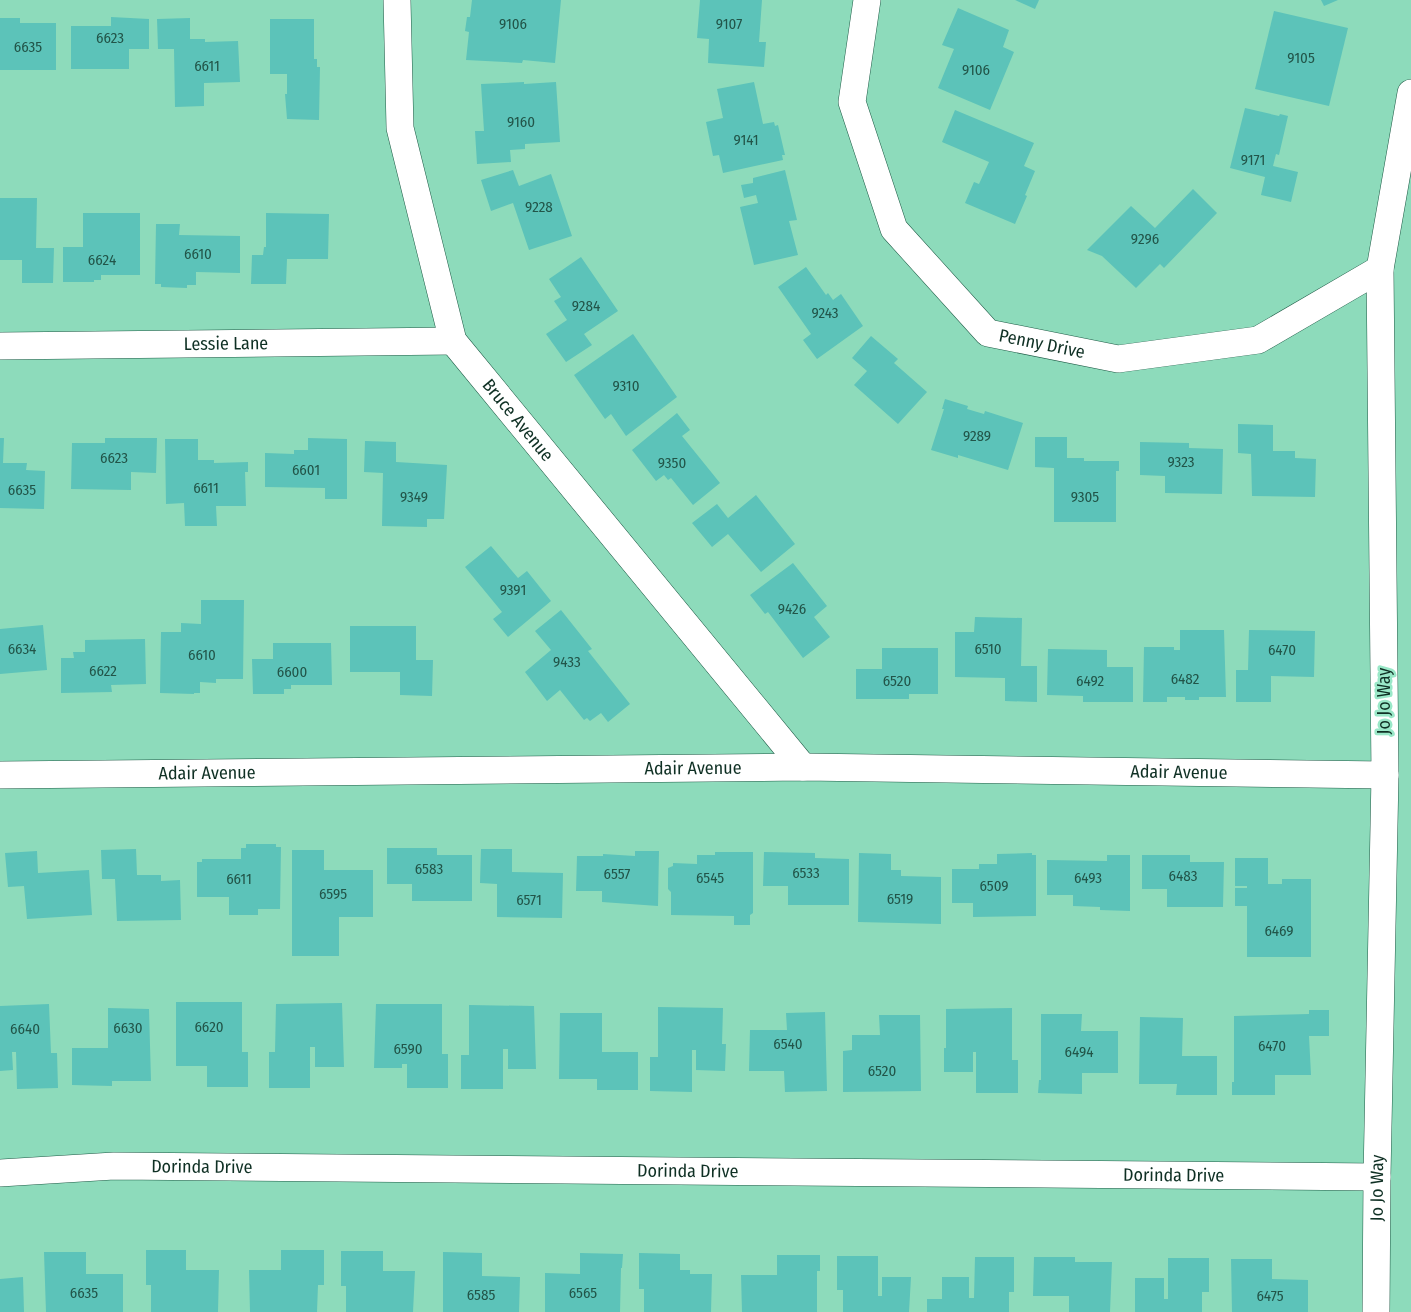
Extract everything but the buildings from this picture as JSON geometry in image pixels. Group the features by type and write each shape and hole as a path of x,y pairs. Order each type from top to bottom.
{"street":[{"name":"Bruce Avenue","path":"397,0 400,128 453,341 803,767"},
{"name":"Penny Drive","path":"867,0 852,102 894,229 988,333 1118,359 1258,340 1380,269"},
{"name":"Jo Jo Way","path":"1376,1312 1385,775 1380,269 1411,93"},
{"name":"Lessie Lane","path":"0,346 453,341"},
{"name":"Adair Avenue","path":"0,775 803,767 1385,775"},
{"name":"Dorinda Drive","path":"0,1173 114,1166 1377,1177"}]}
